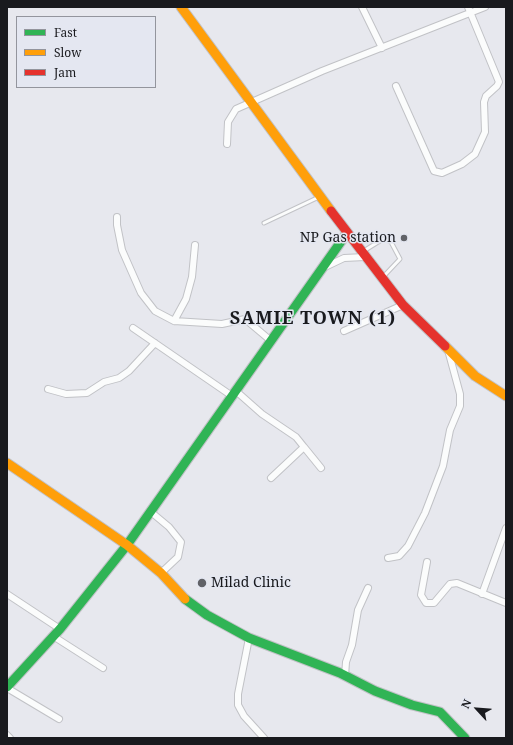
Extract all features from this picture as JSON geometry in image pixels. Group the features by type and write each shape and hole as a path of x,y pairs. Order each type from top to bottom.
{"street":[{"path":"182,7 347,233 403,305 475,376 506,396"},
{"path":"362,7 382,48"},
{"path":"227,144 228,122 236,110 322,71 382,48 469,10 485,7"},
{"path":"396,86 434,171 442,173 462,164 475,154 485,132 484,102 486,96 498,86 499,82 469,10"},
{"path":"117,217 122,250 141,294 155,311 174,321 222,324 245,319 270,340"},
{"path":"59,719 7,687 60,629 127,545 151,512 172,478 234,394 270,340 347,233"},
{"path":"174,321 186,299 192,277 195,245"},
{"path":"322,268 344,258 364,254"},
{"path":"344,331 403,305"},
{"path":"133,328 296,436 321,468"},
{"path":"48,389 66,394 87,393 104,382 120,378 129,371 155,343"},
{"path":"388,558 399,556 408,546 425,513 443,466 450,430 460,406 460,394 448,350"},
{"path":"271,478 304,447"},
{"path":"7,463 127,545 161,574 181,596 207,615 249,638 345,676 375,691 412,705 440,712 465,738"},
{"path":"151,512 169,527 180,542 178,557 161,574"},
{"path":"482,594 506,528"},
{"path":"427,562 421,595 426,603 434,603 450,584 457,583 506,603"},
{"path":"345,676 346,662 352,645 358,610 368,588"},
{"path":"7,594 60,629"},
{"path":"53,636 103,668"},
{"path":"249,638 238,694 238,705 244,716 264,738"},
{"path":"7,735 10,738"}],"lane":[{"path":"264,223 320,196"},
{"path":"364,254 384,239 391,242 400,259 382,278"}],"traffic: fast":[{"path":"7,687 60,629 127,545 347,233"},
{"path":"185,599 207,615 249,638 340,673 375,691 412,705 440,712 465,738"}],"traffic: slow":[{"path":"181,7 331,211"},
{"path":"445,346 475,376 506,396"},
{"path":"7,463 127,545 161,573 185,599"}],"traffic: jam":[{"path":"331,211 403,305 445,346"}],"place":[{"name":"NP Gas station","path":"404,238"},
{"name":"Milad Clinic","path":"202,583"}],"district":[{"name":"SAMIE TOWN (1)","path":"313,319"}]}
